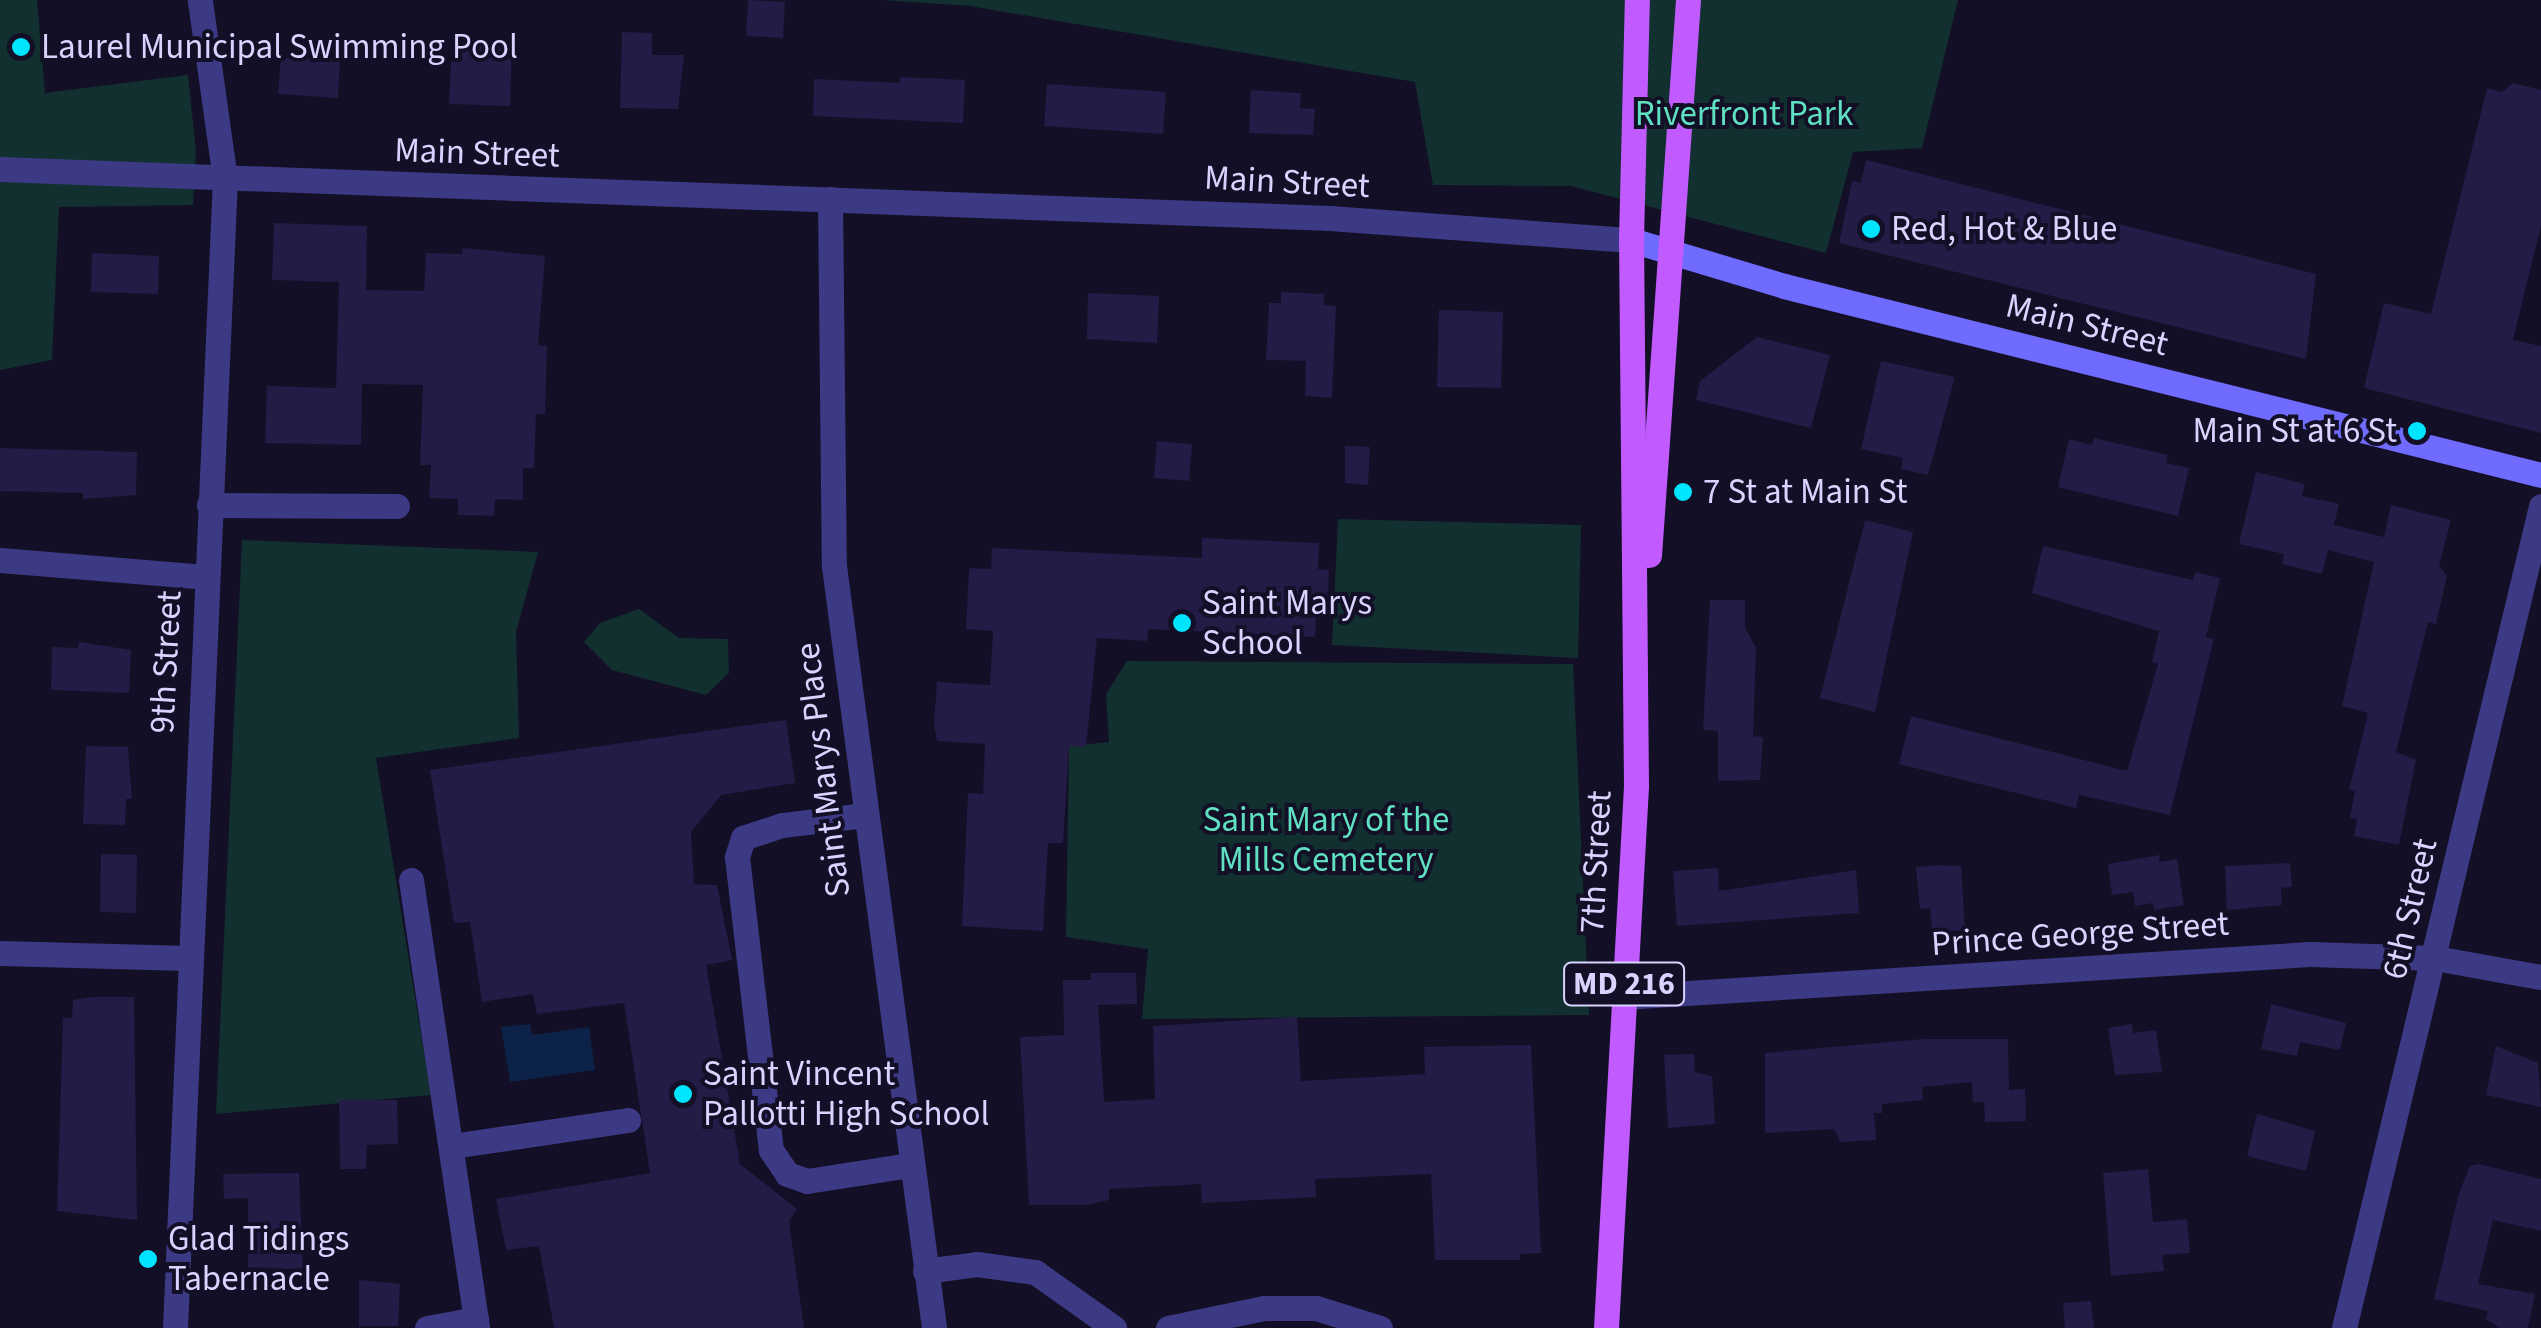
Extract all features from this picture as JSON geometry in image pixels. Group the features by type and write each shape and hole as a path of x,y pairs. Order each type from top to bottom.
{"main road":[{"name":"7th Street","path":"1606,1328 1638,640 1631,240 1637,0"},
{"name":"7th Street","path":"1638,640 1660,462 1688,0"}],"street":[{"name":"9th Street","path":"175,1328 188,958 225,179 200,0"},
{"name":"Main Street","path":"0,169 1330,218 1631,240 2541,475"},
{"name":"Saint Marys Place","path":"830,199 832,550 909,1164 934,1328"},
{"path":"209,505 397,506"},
{"name":"6th Street","path":"2344,1328 2541,506"},
{"path":"0,560 205,578"},
{"path":"865,815 782,824 742,838 738,857 772,1150 787,1174 807,1182 909,1164"},
{"path":"411,880 476,1324 427,1328"},
{"path":"0,953 188,958"},
{"name":"Prince George Street","path":"1623,997 2310,954 2435,958 2541,977"},
{"path":"452,1146 628,1120"},
{"path":"925,1270 977,1264 1036,1272 1114,1328"},
{"path":"1168,1328 1218,1314 1316,1308 1380,1328"}],"green space":[{"path":"0,0 37,0 45,93 188,75 196,152 193,205 59,207 52,360 0,370"},
{"name":"Riverfront Park","path":"882,0 1958,0 1922,148 1853,152 1826,253 1571,186 1433,185 1415,82 970,6"},
{"path":"1338,519 1581,525 1578,658 1332,645"},
{"path":"242,540 538,552 516,632 519,738 376,758 431,1095 216,1114"},
{"path":"639,609 679,638 728,639 729,673 706,695 612,670 584,642 600,623"},
{"name":"Saint Mary of the Mills Cemetery","path":"1127,661 1573,664 1589,1015 1142,1019 1148,949 1066,937 1069,746 1109,742 1106,694"}],"water":[{"path":"530,1024 532,1035 589,1027 595,1070 510,1082 501,1027"}],"building":[{"path":"748,0 785,2 783,38 746,36"},
{"path":"622,32 652,33 652,55 684,55 678,109 620,108"},
{"path":"452,44 512,47 510,106 449,104"},
{"path":"281,58 340,58 338,98 278,94"},
{"path":"900,77 965,80 963,123 813,116 814,79 900,83"},
{"path":"2513,83 2541,90 2541,226 2513,340 2541,346 2541,433 2364,388 2384,303 2431,314 2487,88 2502,92"},
{"path":"1047,84 1166,92 1163,134 1044,126"},
{"path":"1251,90 1301,93 1300,108 1315,109 1313,135 1249,133"},
{"path":"1866,160 2316,274 2306,359 1839,243 1852,181 1861,183"},
{"path":"274,223 367,226 366,290 424,291 426,253 462,254 463,248 545,256 538,345 547,346 545,414 536,414 534,468 523,468 523,500 495,499 494,516 458,515 458,499 429,498 431,465 420,465 423,385 362,384 361,445 265,443 267,386 336,388 339,282 272,280"},
{"path":"92,253 159,256 158,294 91,292"},
{"path":"1281,292 1324,294 1324,305 1336,306 1332,398 1305,396 1306,361 1266,360 1269,303 1281,303"},
{"path":"1088,293 1159,296 1157,343 1087,339"},
{"path":"1439,310 1503,312 1501,388 1437,387"},
{"path":"1757,337 1830,355 1811,428 1696,400 1700,381"},
{"path":"1881,361 1955,377 1928,475 1901,469 1903,458 1861,449"},
{"path":"2094,438 2168,455 2166,463 2189,468 2178,516 2058,487 2069,439 2092,445"},
{"path":"1157,441 1192,444 1189,481 1154,478"},
{"path":"1345,446 1370,447 1368,485 1345,483"},
{"path":"0,448 137,452 136,495 83,499 83,493 0,491"},
{"path":"2256,472 2305,484 2302,496 2339,504 2334,525 2384,537 2391,505 2451,520 2439,566 2447,576 2436,624 2428,622 2396,752 2416,760 2399,845 2354,836 2357,819 2350,818 2355,791 2349,790 2368,713 2342,706 2374,562 2328,550 2322,574 2282,564 2284,554 2239,544"},
{"path":"1865,520 1913,532 1875,712 1820,698"},
{"path":"1202,538 1319,543 1318,569 1329,570 1328,599 1317,598 1315,637 1148,629 1147,641 1097,638 1086,747 1069,746 1063,843 1048,843 1043,931 962,926 968,793 983,794 985,744 937,741 934,724 937,682 990,685 993,631 966,629 969,568 991,569 992,548 1202,558"},
{"path":"2043,546 2193,580 2195,572 2220,578 2206,637 2214,639 2170,815 2079,795 2076,808 1899,764 1911,716 2127,771 2158,664 2152,662 2159,631 2032,593"},
{"path":"1710,600 1745,600 1745,627 1756,648 1753,736 1763,737 1760,780 1718,781 1718,731 1703,730"},
{"path":"79,642 131,650 129,693 51,690 52,647 78,648"},
{"name":"Saint Vincent Pallotti High School","path":"786,720 795,783 721,795 691,832 694,884 717,885 732,960 706,965 740,1164 797,1209 789,1221 804,1328 554,1328 539,1246 506,1250 496,1199 650,1173 624,1003 537,1014 533,994 482,1002 470,922 454,923 430,770"},
{"path":"86,746 128,747 132,799 126,799 125,825 83,824"},
{"path":"101,854 137,855 136,913 100,912"},
{"path":"2160,855 2159,862 2177,859 2184,905 2154,910 2153,903 2135,906 2133,892 2112,895 2108,864"},
{"path":"2290,863 2292,887 2281,888 2282,905 2227,910 2225,866"},
{"path":"1961,866 1965,930 1932,933 1930,908 1920,909 1916,867"},
{"path":"1718,868 1719,891 1856,870 1859,913 1677,926 1673,871"},
{"path":"1091,973 1136,973 1137,1004 1098,1005 1104,1102 1155,1099 1153,1026 1297,1017 1301,1081 1425,1074 1424,1047 1531,1045 1541,1253 1520,1254 1520,1260 1435,1260 1431,1174 1315,1179 1316,1197 1202,1203 1201,1184 1109,1189 1109,1200 1087,1205 1029,1205 1020,1037 1064,1035 1063,980 1091,980"},
{"path":"134,997 137,1220 57,1211 63,1018 72,1018 73,1000"},
{"path":"2271,1004 2346,1023 2340,1050 2300,1042 2297,1056 2261,1049"},
{"path":"2132,1024 2133,1033 2156,1030 2162,1072 2115,1075 2108,1028"},
{"path":"1923,1039 2008,1039 2009,1090 2025,1089 2026,1121 1985,1122 1984,1102 1973,1102 1972,1082 1922,1087 1923,1100 1882,1104 1882,1113 1874,1113 1876,1140 1840,1142 1834,1129 1765,1133 1765,1053"},
{"path":"2496,1046 2538,1063 2541,1107 2486,1095"},
{"path":"1694,1054 1695,1072 1712,1076 1715,1124 1668,1128 1664,1055"},
{"path":"339,1100 397,1100 398,1144 367,1145 366,1169 340,1169"},
{"path":"2257,1114 2315,1131 2306,1171 2247,1156"},
{"path":"2479,1164 2541,1179 2541,1231 2493,1220 2478,1284 2535,1294 2528,1328 2500,1328 2486,1319 2488,1311 2434,1299 2459,1193 2470,1166"},
{"path":"2148,1169 2153,1222 2187,1219 2190,1253 2162,1255 2164,1271 2111,1276 2103,1173"},
{"path":"299,1173 303,1270 248,1267 248,1198 224,1199 223,1174"},
{"path":"359,1280 400,1284 398,1326 359,1326"},
{"path":"2091,1301 2094,1328 2065,1328 2063,1303"}],"place":[{"name":"Laurel Municipal Swimming Pool","path":"21,47"},
{"name":"Red, Hot & Blue","path":"1871,229"},
{"name":"Main St at 6 St","path":"2417,431"},
{"name":"7 St at Main St","path":"1683,492"},
{"name":"Saint Marys School","path":"1182,623"},
{"name":"Saint Vincent Pallotti High School","path":"683,1094"},
{"name":"Glad Tidings Tabernacle","path":"148,1259"}]}
